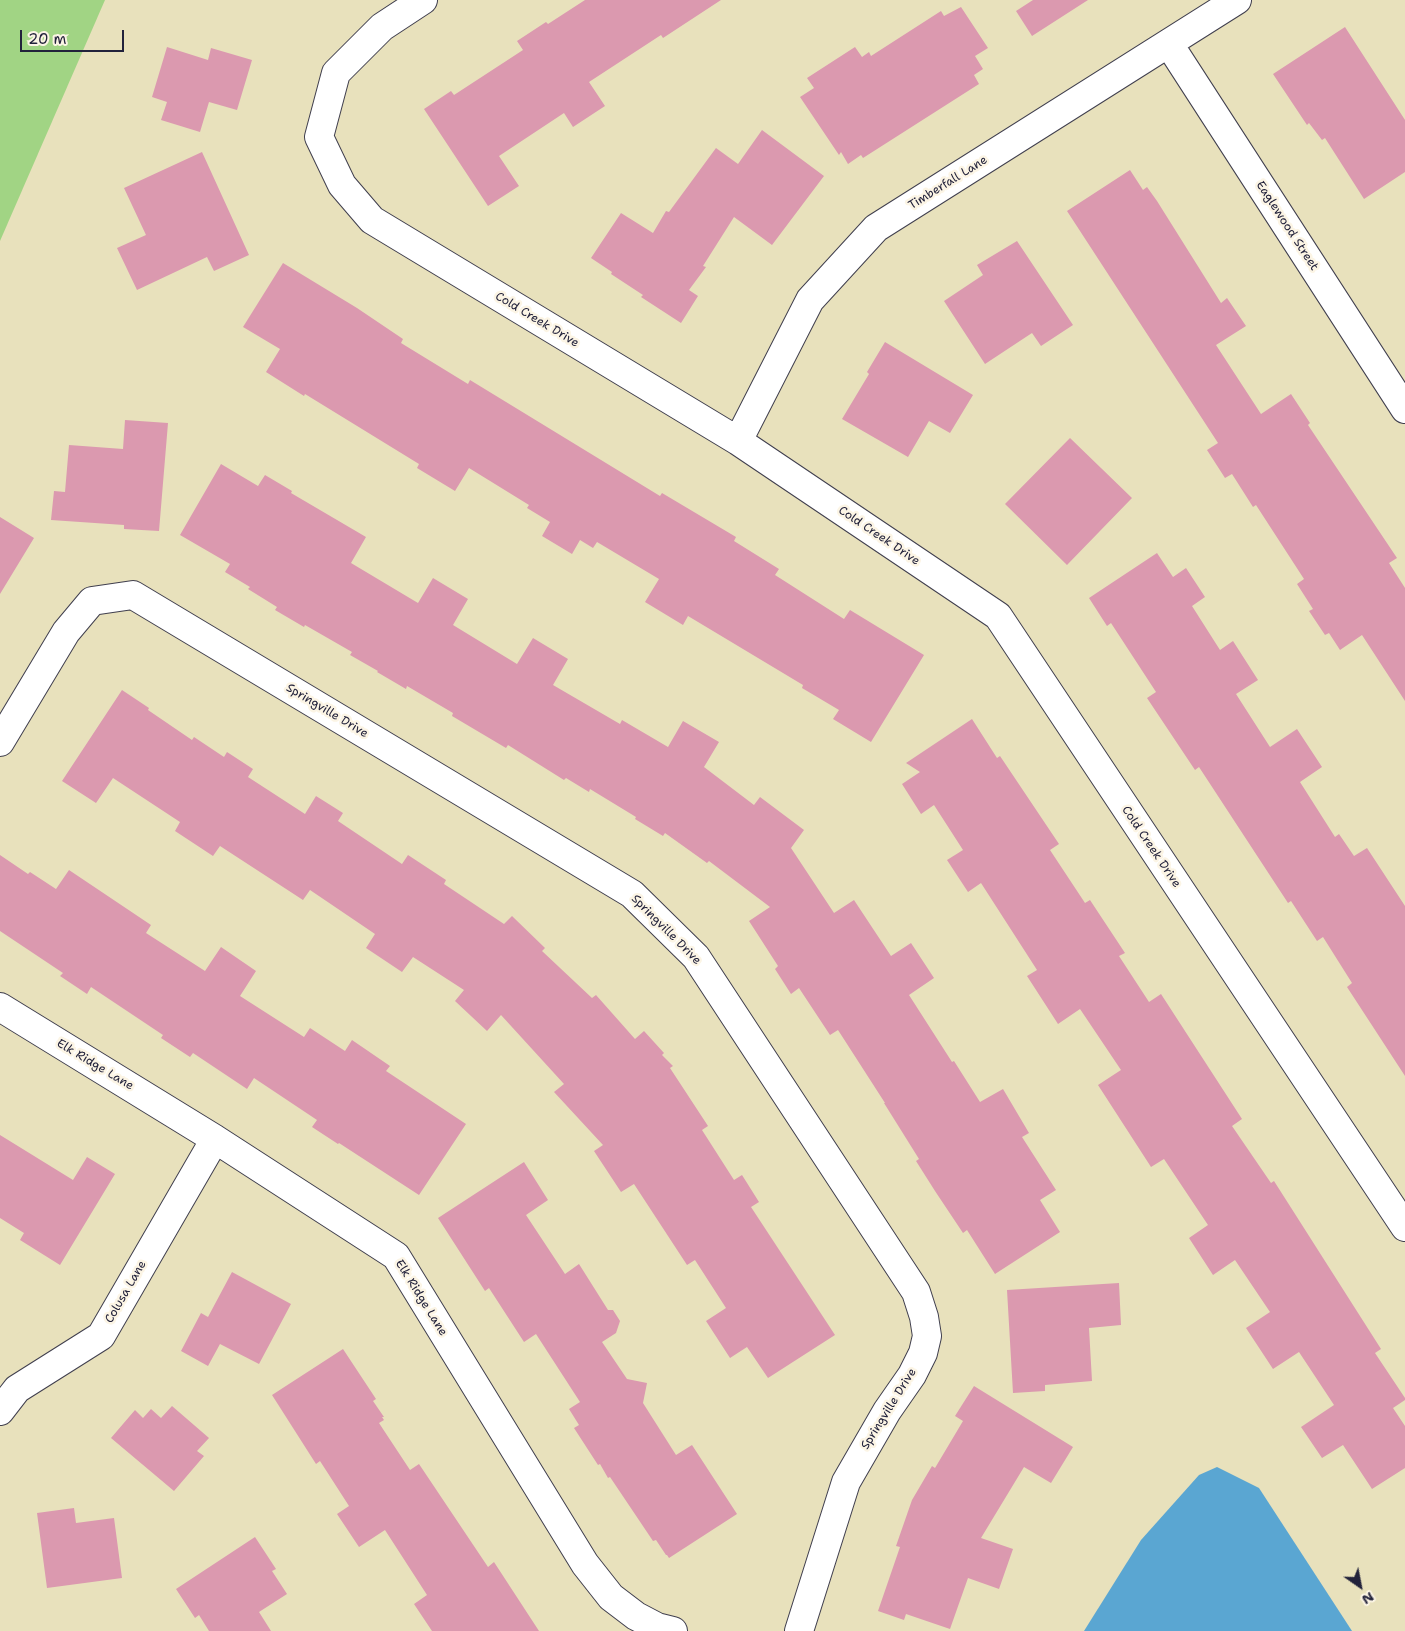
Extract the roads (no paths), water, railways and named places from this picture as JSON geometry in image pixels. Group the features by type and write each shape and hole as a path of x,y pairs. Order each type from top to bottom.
{"street":[{"name":"Cold Creek Drive","path":"423,0 382,27 336,74 319,137 342,184 372,220 738,441 998,616 1405,1228"},
{"name":"Timberfall Lane","path":"738,441 810,300 876,228 1237,0"},
{"name":"Eaglewood Street","path":"1169,44 1405,409"},
{"name":"Springville Drive","path":"0,742 66,632 92,601 133,595 632,894 696,957 916,1292 924,1317 927,1336 923,1353 912,1375 887,1412 846,1482 799,1631"},
{"name":"Elk Ridge Lane","path":"0,1007 216,1139 396,1256 585,1564 611,1597 636,1616 657,1627 673,1631"},
{"name":"Colusa Lane","path":"0,1411 17,1388 101,1336 216,1139"}],"water":[{"path":"1217,1467 1259,1488 1352,1631 1084,1631 1141,1540 1199,1475"}]}
